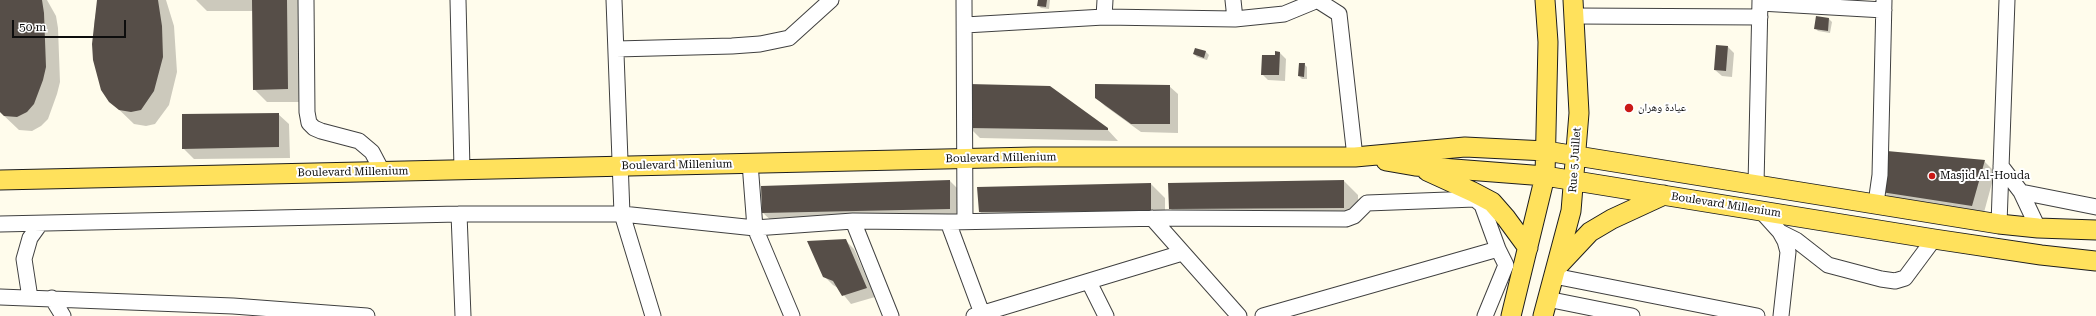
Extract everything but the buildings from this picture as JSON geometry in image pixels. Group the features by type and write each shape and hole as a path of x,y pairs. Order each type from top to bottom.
{"main road":[{"path":"1511,316 1515,266 1528,248 1545,176 1548,42 1545,0"},
{"name":"Rue 5 Juillet","path":"1545,308 1571,211 1574,180 1579,113 1574,8"},
{"name":"Boulevard Millenium","path":"0,180 964,158 1355,157 1465,147 1546,151 1999,224 2038,228 2096,230"},
{"name":"Boulevard Millenium","path":"1355,157 1415,166 1545,176 1574,180 2041,256 2096,261"},
{"path":"1415,166 1492,202 1528,248"},
{"path":"1555,272 1590,232 1612,218 1664,195"}],"street":[{"path":"306,0 307,112 309,123 314,128 321,131 359,141 372,152 382,171"},
{"path":"458,0 462,169"},
{"path":"614,0 622,214 653,316"},
{"path":"616,49 732,46 760,44 789,38 831,0"},
{"path":"964,0 965,221"},
{"path":"1104,17 1105,0"},
{"path":"1233,0 1235,19"},
{"path":"965,25 1104,17 1235,19 1284,14 1317,0 1339,14 1355,157"},
{"path":"1999,224 2007,0"},
{"path":"1574,8 1884,5 1880,176 1876,203"},
{"path":"1756,185 1760,6"},
{"path":"750,163 755,228 792,316"},
{"path":"2001,166 2021,192 2038,228"},
{"path":"2021,192 2096,207"},
{"path":"0,224 459,214 622,214 755,228 853,221 948,222 1152,218 1346,219 1354,216 1367,203 1475,200 1482,205 1498,249 1515,266 1485,316"},
{"path":"1761,211 1780,232 1785,241 1788,252 1781,316"},
{"path":"459,214 463,316"},
{"path":"1152,218 1239,316"},
{"path":"853,221 891,316"},
{"path":"948,222 980,316 1182,253"},
{"path":"30,298 24,259 30,238 40,224"},
{"path":"1780,232 1796,240 1828,265 1881,279 1895,280 1905,278 1934,239"},
{"path":"1263,316 1498,249"},
{"path":"1555,272 1757,316"},
{"path":"1089,282 1106,316"},
{"path":"0,297 233,306 368,316"},
{"path":"52,298 64,316"},
{"path":"1545,308 1627,316"}],"place":[{"name":"عيادة وهران","path":"1629,108"},
{"name":"Masjid Al-Houda","path":"1932,176"}]}
